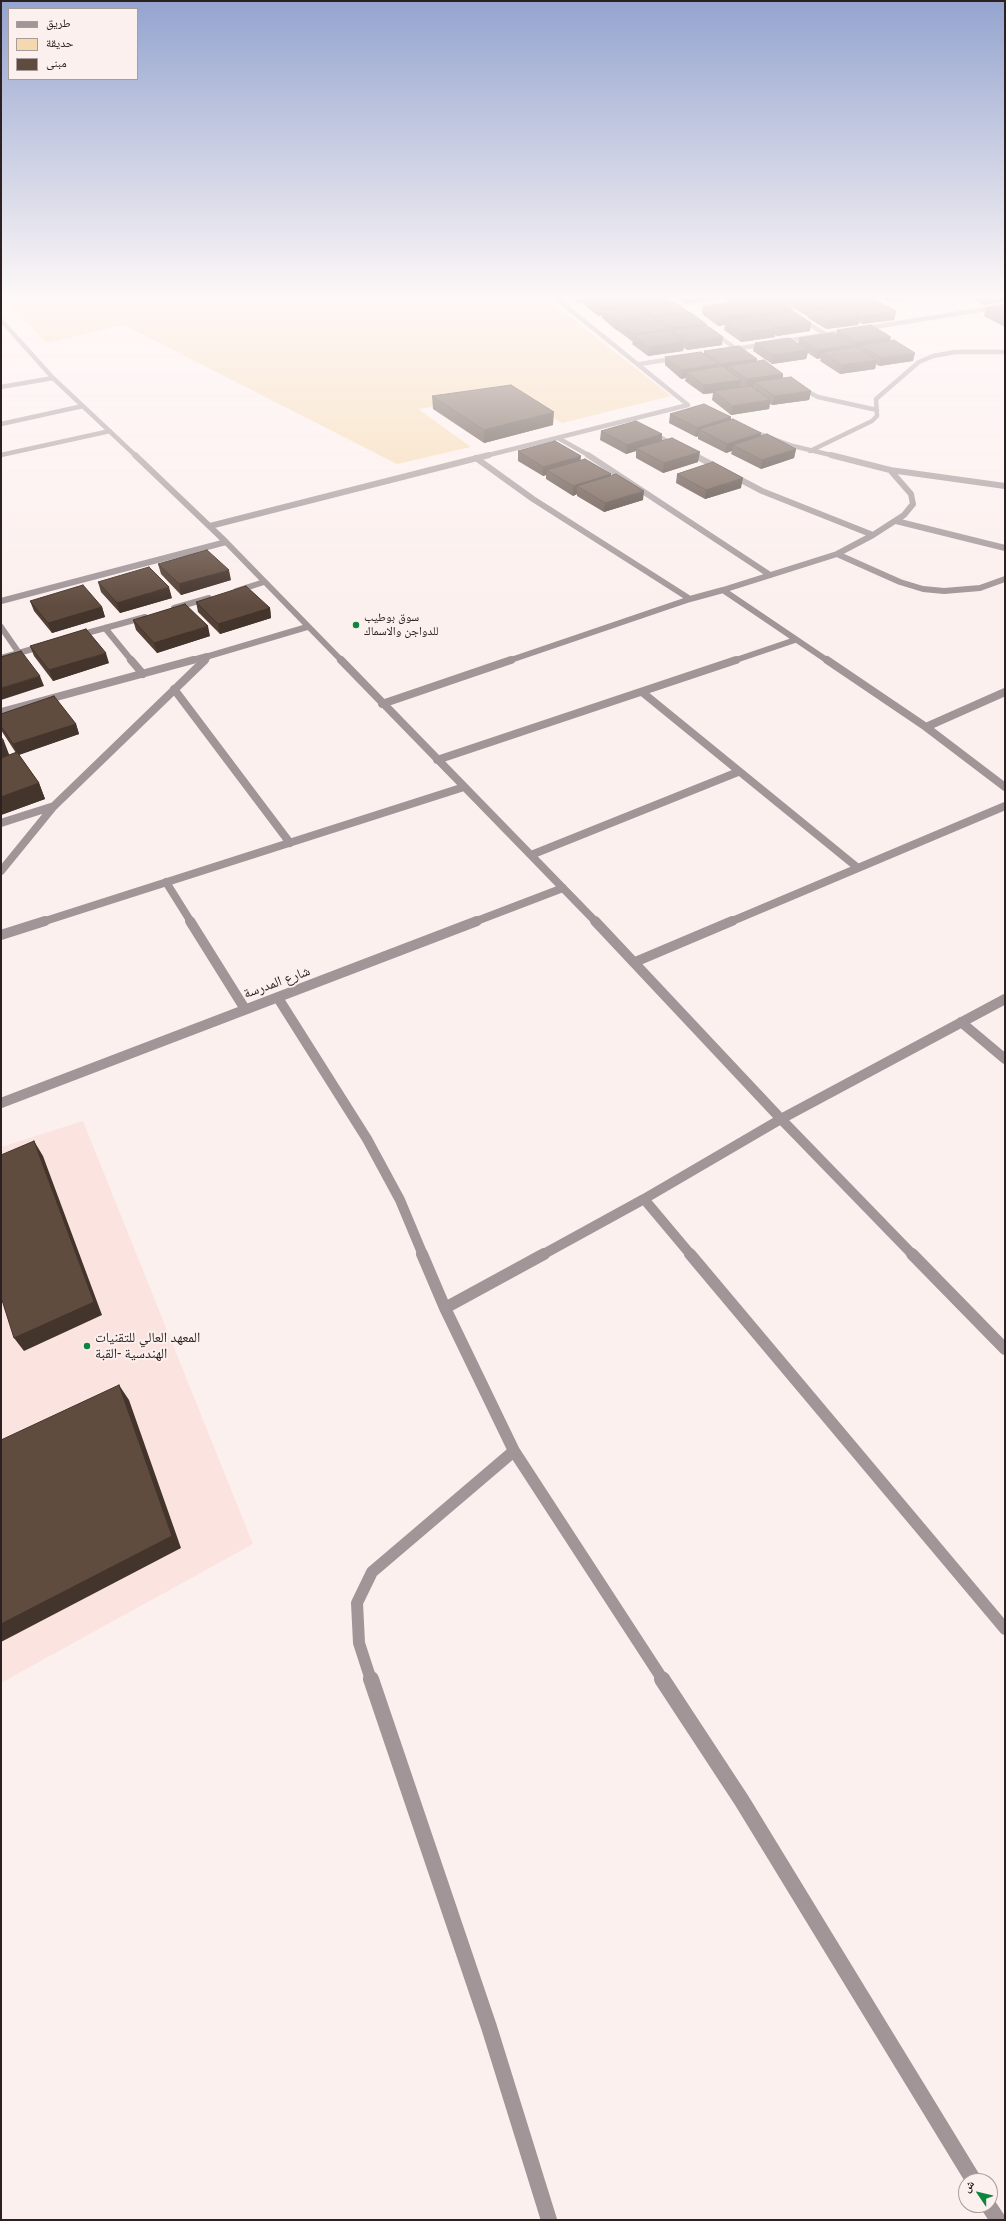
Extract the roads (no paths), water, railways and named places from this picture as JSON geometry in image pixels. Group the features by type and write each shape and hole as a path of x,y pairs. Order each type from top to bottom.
{"street":[{"path":"75,399 226,542 307,627 635,962 781,1119 1005,1349"},
{"path":"681,399 688,405 695,407"},
{"path":"825,399 877,410"},
{"path":"810,451 872,421 877,416 876,399"},
{"path":"210,526 688,405"},
{"path":"1,424 83,406"},
{"path":"627,420 634,424"},
{"path":"641,427 762,491 873,535"},
{"path":"745,428 810,451 890,470 989,482 1005,486"},
{"path":"1,455 110,431"},
{"path":"558,438 603,464 770,575"},
{"path":"476,458 533,499 690,599"},
{"path":"382,704 690,599 837,554 896,521 913,504 911,494 890,470"},
{"path":"989,482 1000,479"},
{"path":"896,521 1005,548"},
{"path":"1,601 226,542"},
{"path":"837,554 900,582 923,589 944,591 980,588 1005,579"},
{"path":"226,593 264,582"},
{"path":"723,590 795,640 926,726 1005,787"},
{"path":"166,611 219,596"},
{"path":"69,638 151,615"},
{"path":"1,627 19,653"},
{"path":"1,712 209,656 307,627"},
{"path":"105,628 144,674"},
{"path":"437,760 795,640"},
{"path":"1,658 48,644"},
{"path":"1,871 54,806 209,656"},
{"path":"174,689 290,843"},
{"path":"642,692 738,772 858,868"},
{"path":"926,726 1005,692"},
{"path":"531,856 738,772"},
{"path":"1,935 464,787"},
{"path":"1,823 54,806"},
{"path":"635,962 1005,806"},
{"path":"166,882 245,1010"},
{"name":"شارع المدرسة","path":"1,1103 563,888"},
{"path":"278,998 367,1139 400,1200 445,1308 514,1451 742,1801 969,2173"},
{"path":"445,1308 644,1199 781,1119 1005,999"},
{"path":"961,1022 1005,1059"},
{"path":"644,1199 1005,1629"},
{"path":"514,1451 372,1572 357,1603 359,1643 489,2027 549,2220"}],"place":[{"name":"سوق بوطيب للدواجن والاسماك","path":"356,625"},
{"name":"المعهد العالي للتقنيات الهندسية -القبة","path":"87,1346"}]}
